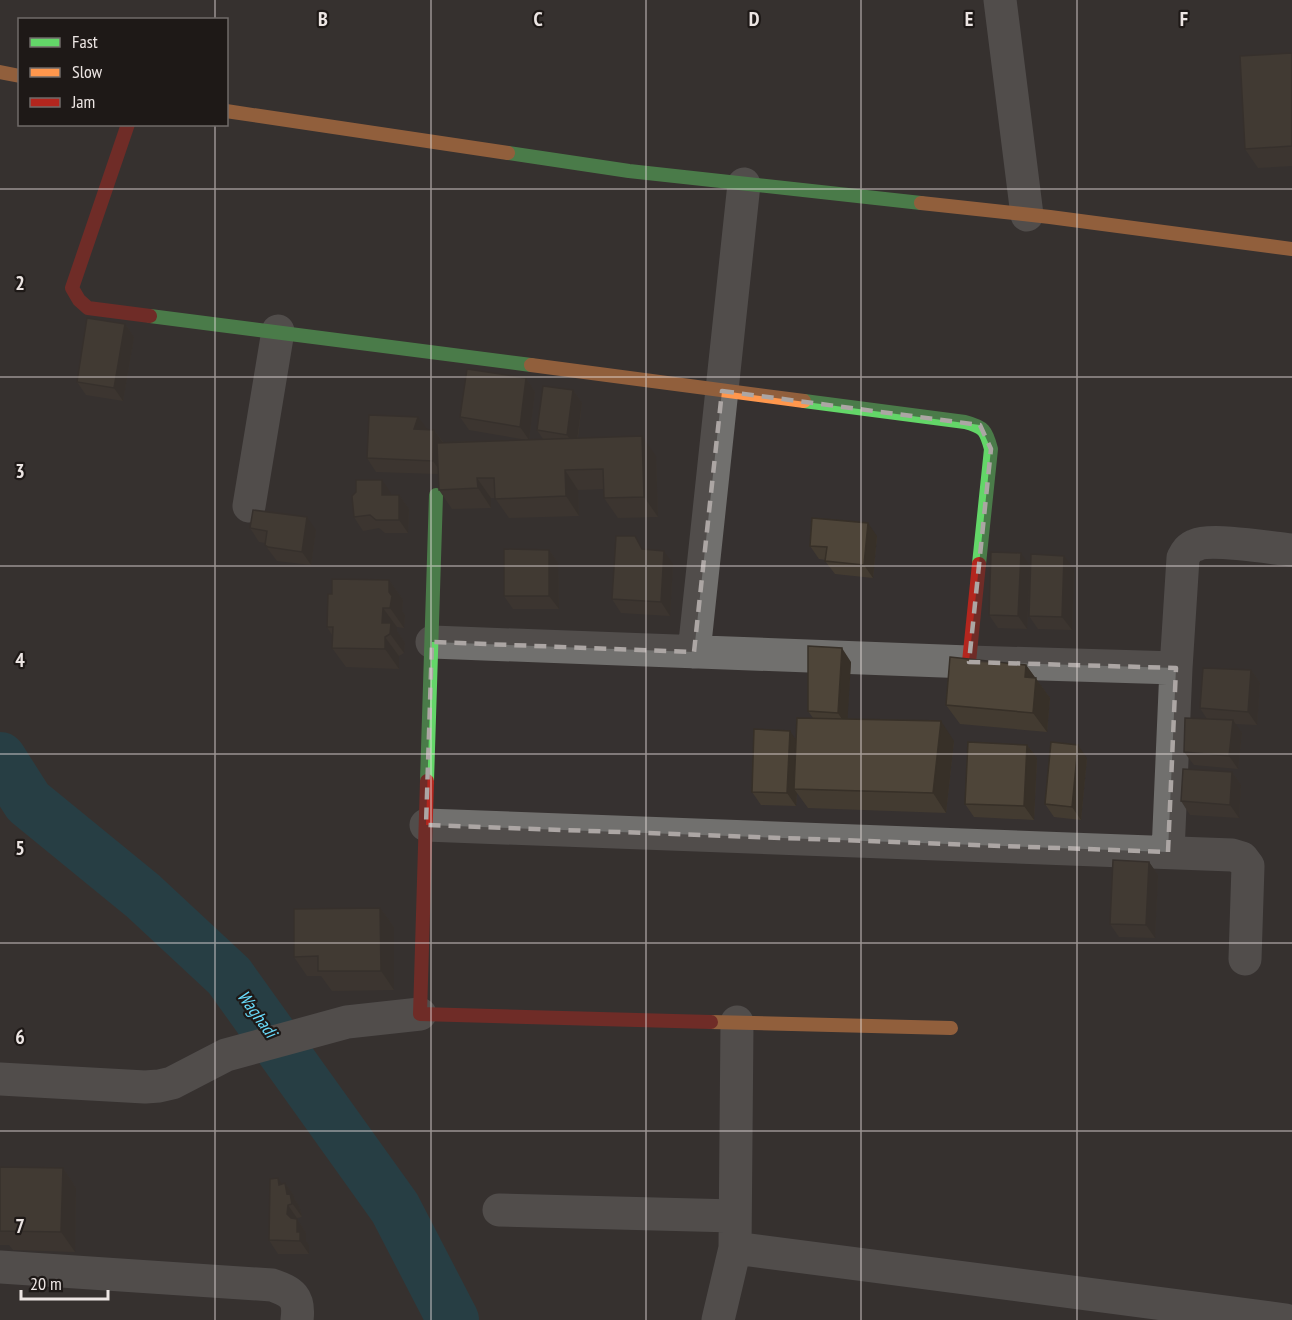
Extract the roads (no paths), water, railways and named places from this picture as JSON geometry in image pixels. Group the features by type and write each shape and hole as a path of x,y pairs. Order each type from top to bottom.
{"street":[{"path":"1000,0 1027,215"},
{"path":"0,72 18,76"},
{"path":"228,111 629,171 1027,215 1292,249"},
{"path":"127,126 72,288 79,300 88,308 278,331 980,425 987,434 990,449 969,662"},
{"path":"694,652 744,184"},
{"path":"249,506 278,331"},
{"path":"420,1014 436,495"},
{"path":"1168,852 1183,558 1189,548 1198,543 1212,542 1292,550"},
{"path":"432,642 1176,668"},
{"path":"426,825 1232,855 1242,858 1248,866 1245,958"},
{"path":"0,1079 159,1086 172,1083 226,1055 347,1022 420,1014 951,1028"},
{"path":"718,1320 735,1248 737,1022"},
{"path":"499,1210 735,1215"},
{"path":"735,1248 1252,1318 1286,1320"},
{"path":"0,1267 272,1285 289,1292 296,1299 297,1320"}],"waterway":[{"name":"Waghadi","path":"0,758 28,802 143,896 229,976 395,1208 453,1320"}]}
